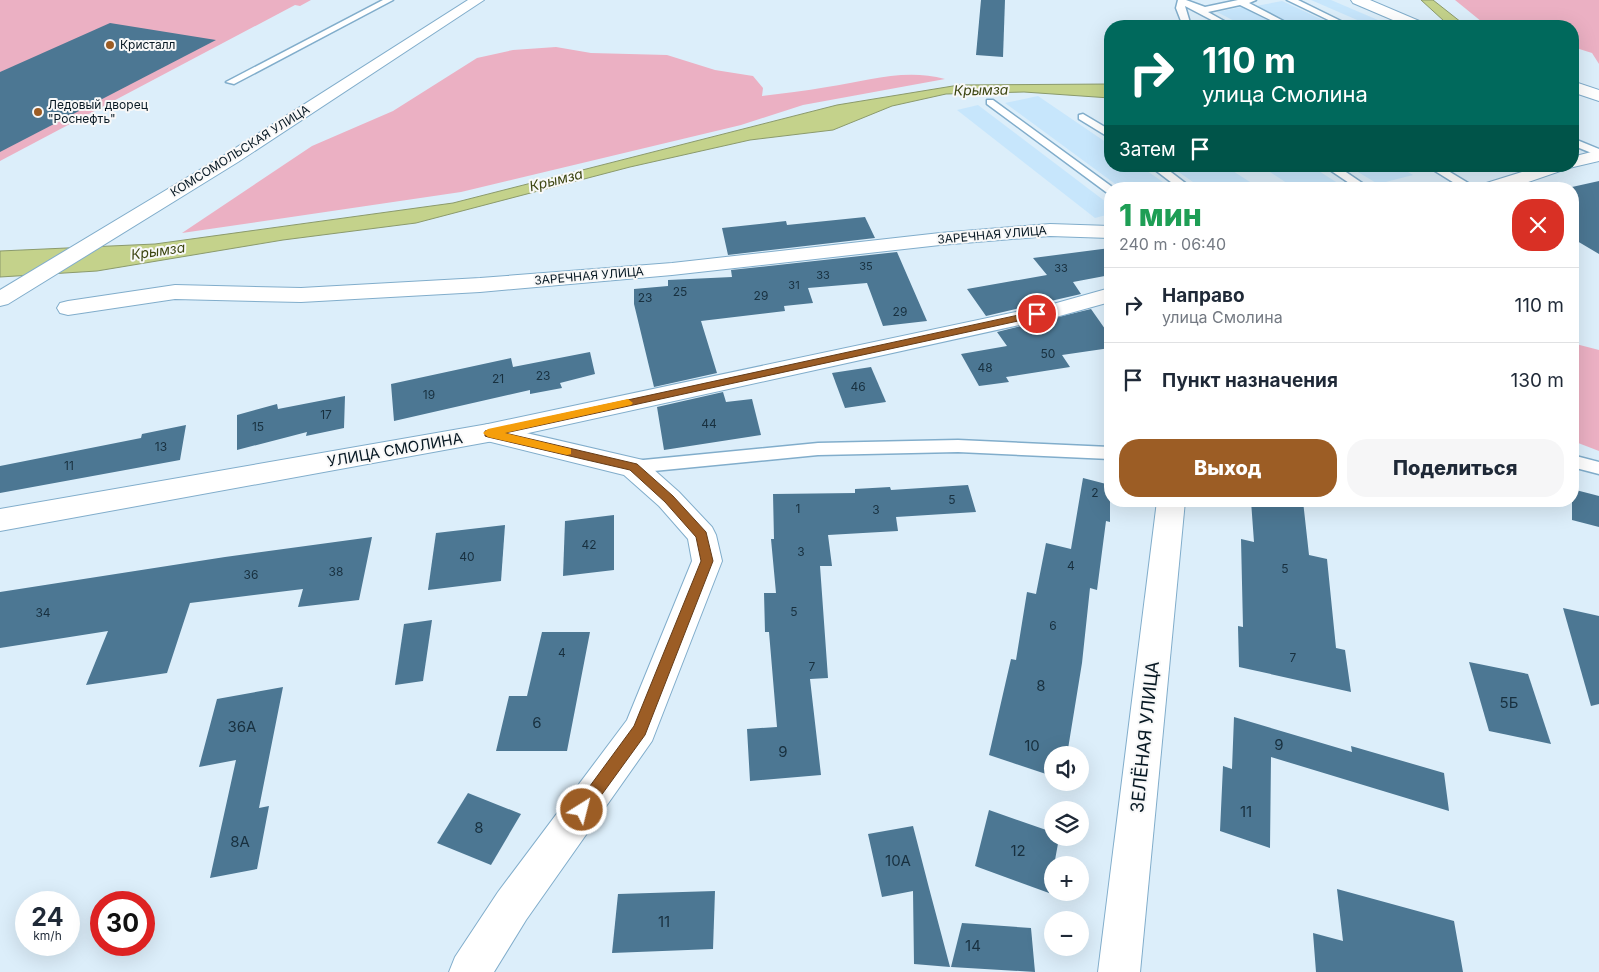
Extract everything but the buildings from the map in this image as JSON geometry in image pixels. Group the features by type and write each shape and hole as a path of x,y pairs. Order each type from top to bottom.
{"street":[{"name":"КОМСОМОЛЬСКАЯ УЛИЦА","path":"0,299 232,158 477,0"},
{"path":"1358,0 1405,20"},
{"path":"1579,89 1599,96"},
{"path":"1579,161 1599,154"},
{"path":"1506,182 1535,172"},
{"name":"ЗАРЕЧНАЯ УЛИЦА","path":"68,308 175,292 301,295 480,285 672,269 1050,230 1104,232"},
{"name":"УЛИЦА СМОЛИНА","path":"0,520 488,433 1056,310 1104,297"},
{"path":"470,972 512,906 640,730 707,561 702,535 669,499 633,467 488,433"},
{"name":"ЗЕЛЁНАЯ УЛИЦА","path":"1119,972 1170,507"}],"lane":[{"path":"231,82 389,0"},
{"path":"1197,9 1204,10 1252,0"},
{"path":"1291,0 1334,20"},
{"path":"1185,20 1180,8 1181,1 1218,20"},
{"path":"1240,2 1276,20"},
{"path":"990,102 1104,186"},
{"path":"1083,117 1104,131"},
{"path":"1579,144 1599,154"},
{"path":"1164,172 1178,182"},
{"path":"1339,172 1355,182"},
{"path":"1443,172 1461,182"},
{"path":"633,467 818,449 958,446 1104,453"},
{"path":"1579,463 1599,468"}],"shaded area":[{"name":"Кристалл","path":"0,0 311,0 300,6 295,5 0,161"},
{"path":"1311,0 1331,0 1378,20 1357,20"},
{"path":"1455,0 1599,0 1599,64 1592,53 1579,49 1579,20 1480,20"},
{"path":"1282,1 1323,20 1285,20 1256,6"},
{"path":"1242,7 1267,20 1232,20 1217,12"},
{"path":"556,47 591,53 667,55 715,70 753,76 763,88 762,96 900,75 930,76 945,79 803,105 741,125 461,192 182,233 312,146 393,111 477,58 513,50"},
{"path":"1038,96 1104,141 1104,172 1149,172 1163,182 1112,182 1005,103"},
{"path":"978,105 1104,200 1104,216 1095,218 957,110"},
{"path":"1179,172 1234,172 1250,182 1193,182"},
{"path":"1270,172 1320,172 1336,182 1285,182"},
{"path":"1358,172 1408,172 1413,175 1386,182 1375,182"},
{"path":"1579,345 1599,350 1599,451 1579,443"}],"water":[{"path":"1421,0 1433,0 1458,20 1443,20"},
{"name":"Крымза","path":"1104,84 1104,98 1024,92 946,94 892,106 833,130 750,140 630,167 416,223 283,240 97,271 0,277 0,251 155,244 453,203 837,105 959,85"}],"slow traffic":[{"path":"567,451 488,433 628,403"}],"place":[{"name":"Кристалл","path":"110,45"},
{"name":"Ледовый дворец \"Роснефть\"","path":"38,112"}],"route":[{"path":"582,810 640,730 707,561 702,535 669,499 633,467 488,433 1037,314"}]}
